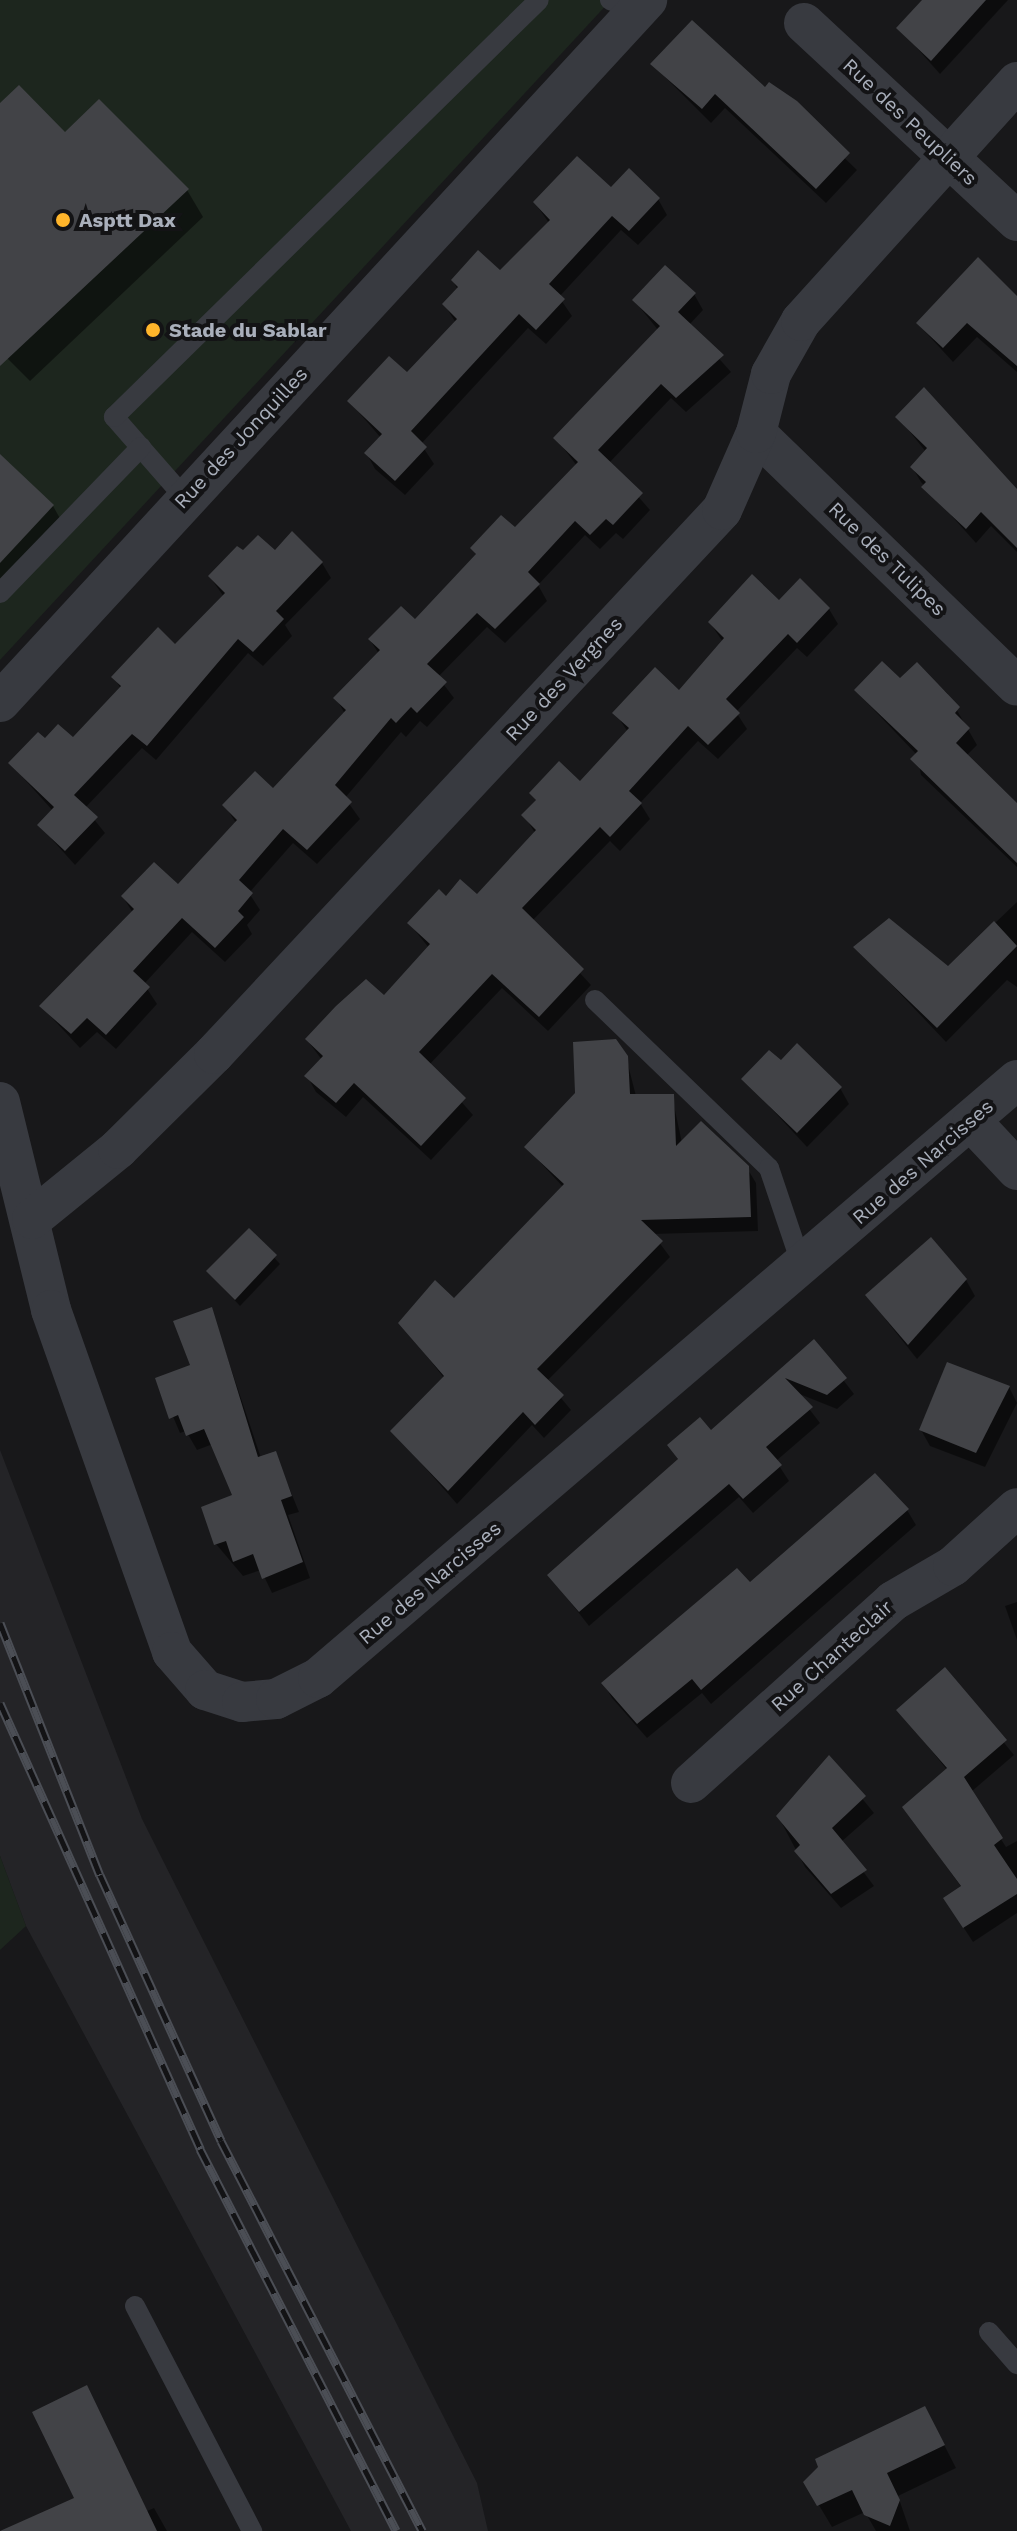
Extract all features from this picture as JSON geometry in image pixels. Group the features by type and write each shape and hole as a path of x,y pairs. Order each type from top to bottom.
{"street":[{"name":"Rue des Jonquilles","path":"1,700 632,3"},
{"name":"Rue des Peupliers","path":"804,23 946,159 1017,221"},
{"name":"Rue des Vergnes","path":"32,1219 118,1149 214,1054 722,510 756,433 771,374 801,321 1017,82"},
{"name":"Rue des Tulipes","path":"756,433 1017,686"},
{"name":"Rue des Narcisses","path":"32,1219 51,1310 172,1652 205,1690 242,1702 276,1699 318,1678 972,1122 1017,1080"},
{"path":"0,1102 32,1219"},
{"path":"972,1122 1017,1170"},
{"name":"Rue Chanteclair","path":"691,1783 893,1601 953,1566 1017,1508"}],"lane":[{"path":"185,498 114,417 539,0"},
{"path":"0,593 141,447"},
{"path":"595,1000 769,1168 802,1266"},
{"path":"135,2306 252,2531"},
{"path":"989,2332 1017,2364"}],"shaded area":[{"name":"Stade du Sablar","path":"0,0 611,0 0,660"},
{"path":"0,1450 142,1819 477,2483 488,2531 351,2531 26,1926 0,1856"},
{"path":"0,1856 26,1926 0,1950"}],"building":[{"path":"922,0 986,0 931,61 896,28"},
{"path":"692,20 765,87 769,82 797,101 850,153 816,189 715,94 702,109 650,64"},
{"name":"Asptt Dax","path":"19,85 65,132 99,99 189,189 0,366 0,103"},
{"path":"577,156 611,187 629,168 660,198 629,231 612,216 549,284 565,299 536,330 519,314 411,431 427,447 395,481 364,453 382,434 347,401 389,356 407,372 457,319 442,304 458,287 451,280 478,250 500,270 550,220 533,202"},
{"path":"978,257 1017,296 1017,366 967,323 943,348 916,323"},
{"path":"665,265 696,293 678,312 724,355 676,398 661,384 598,450 643,493 613,525 606,519 590,535 575,521 528,572 540,584 495,629 477,613 427,664 447,682 417,713 411,707 396,723 391,718 335,785 352,802 307,850 283,829 239,880 253,893 238,911 244,917 215,948 182,918 133,971 150,987 106,1035 87,1018 71,1034 39,1006 134,909 121,896 154,862 178,884 237,820 222,805 255,771 273,788 346,710 333,698 380,650 368,639 401,606 415,619 476,554 470,548 501,515 515,527 578,462 553,438 660,326 632,300"},
{"path":"924,387 1017,489 1017,548 981,512 966,529 921,487 926,482 910,467 927,448 895,417"},
{"path":"0,454 54,505 0,563"},
{"path":"292,531 323,562 276,611 284,619 253,652 238,639 147,746 132,734 74,795 98,817 65,851 37,825 54,807 8,763 38,732 45,738 58,724 73,737 121,686 111,677 158,627 175,644 225,593 208,576 237,546 243,550 258,535 275,550"},
{"path":"752,574 779,600 800,578 830,608 797,643 788,634 726,699 740,713 708,745 688,726 629,791 642,803 610,837 600,827 522,908 584,969 539,1017 492,974 419,1052 466,1098 421,1146 354,1083 336,1103 304,1076 323,1056 305,1039 366,979 384,995 430,944 407,923 439,889 446,896 460,879 477,894 536,830 521,815 536,800 529,793 559,761 580,781 629,728 612,713 655,667 679,690 724,638 708,622"},
{"path":"882,661 900,678 917,662 960,707 955,713 970,728 956,743 1017,803 1017,863 910,759 918,751 854,690"},
{"path":"889,918 948,966 994,921 1017,946 937,1028 853,947"},
{"path":"616,1039 628,1056 630,1094 674,1094 676,1146 701,1121 749,1166 751,1217 641,1220 663,1241 537,1369 564,1395 535,1425 523,1412 448,1491 390,1431 444,1376 398,1323 435,1280 454,1298 564,1184 524,1147 575,1093 573,1042"},
{"path":"797,1043 842,1087 797,1133 741,1079 769,1050 781,1060"},
{"path":"249,1228 277,1255 235,1300 206,1271"},
{"path":"931,1237 967,1279 908,1345 865,1295"},
{"path":"212,1307 258,1457 276,1451 292,1496 281,1500 303,1562 262,1579 253,1554 233,1562 226,1541 214,1545 201,1507 232,1495 204,1429 186,1436 178,1415 169,1419 155,1378 190,1365 173,1321"},
{"path":"814,1339 847,1378 827,1395 785,1378 813,1407 766,1447 782,1465 743,1499 729,1484 579,1612 547,1575 678,1459 667,1445 700,1417 711,1430"},
{"path":"947,1362 1010,1386 976,1453 919,1430"},
{"path":"875,1473 909,1509 701,1690 692,1679 637,1724 601,1683 737,1568 750,1582"},
{"path":"945,1667 1007,1740 964,1777 1003,1838 994,1845 1017,1879 1017,1894 963,1928 943,1898 961,1886 902,1807 947,1768 896,1710"},
{"path":"829,1755 866,1796 832,1828 867,1870 831,1894 794,1851 800,1845 776,1816"},
{"path":"87,2385 157,2531 0,2531 74,2498 32,2412"},
{"path":"925,2406 945,2445 887,2473 900,2500 890,2526 864,2515 852,2490 817,2506 803,2482 818,2467 815,2459"}],"railway":[{"path":"0,1623 100,1875 221,2141 422,2531"},
{"path":"0,1703 200,2149 396,2531"}],"place":[{"name":"Asptt Dax","path":"63,220"},
{"name":"Stade du Sablar","path":"153,330"}]}
